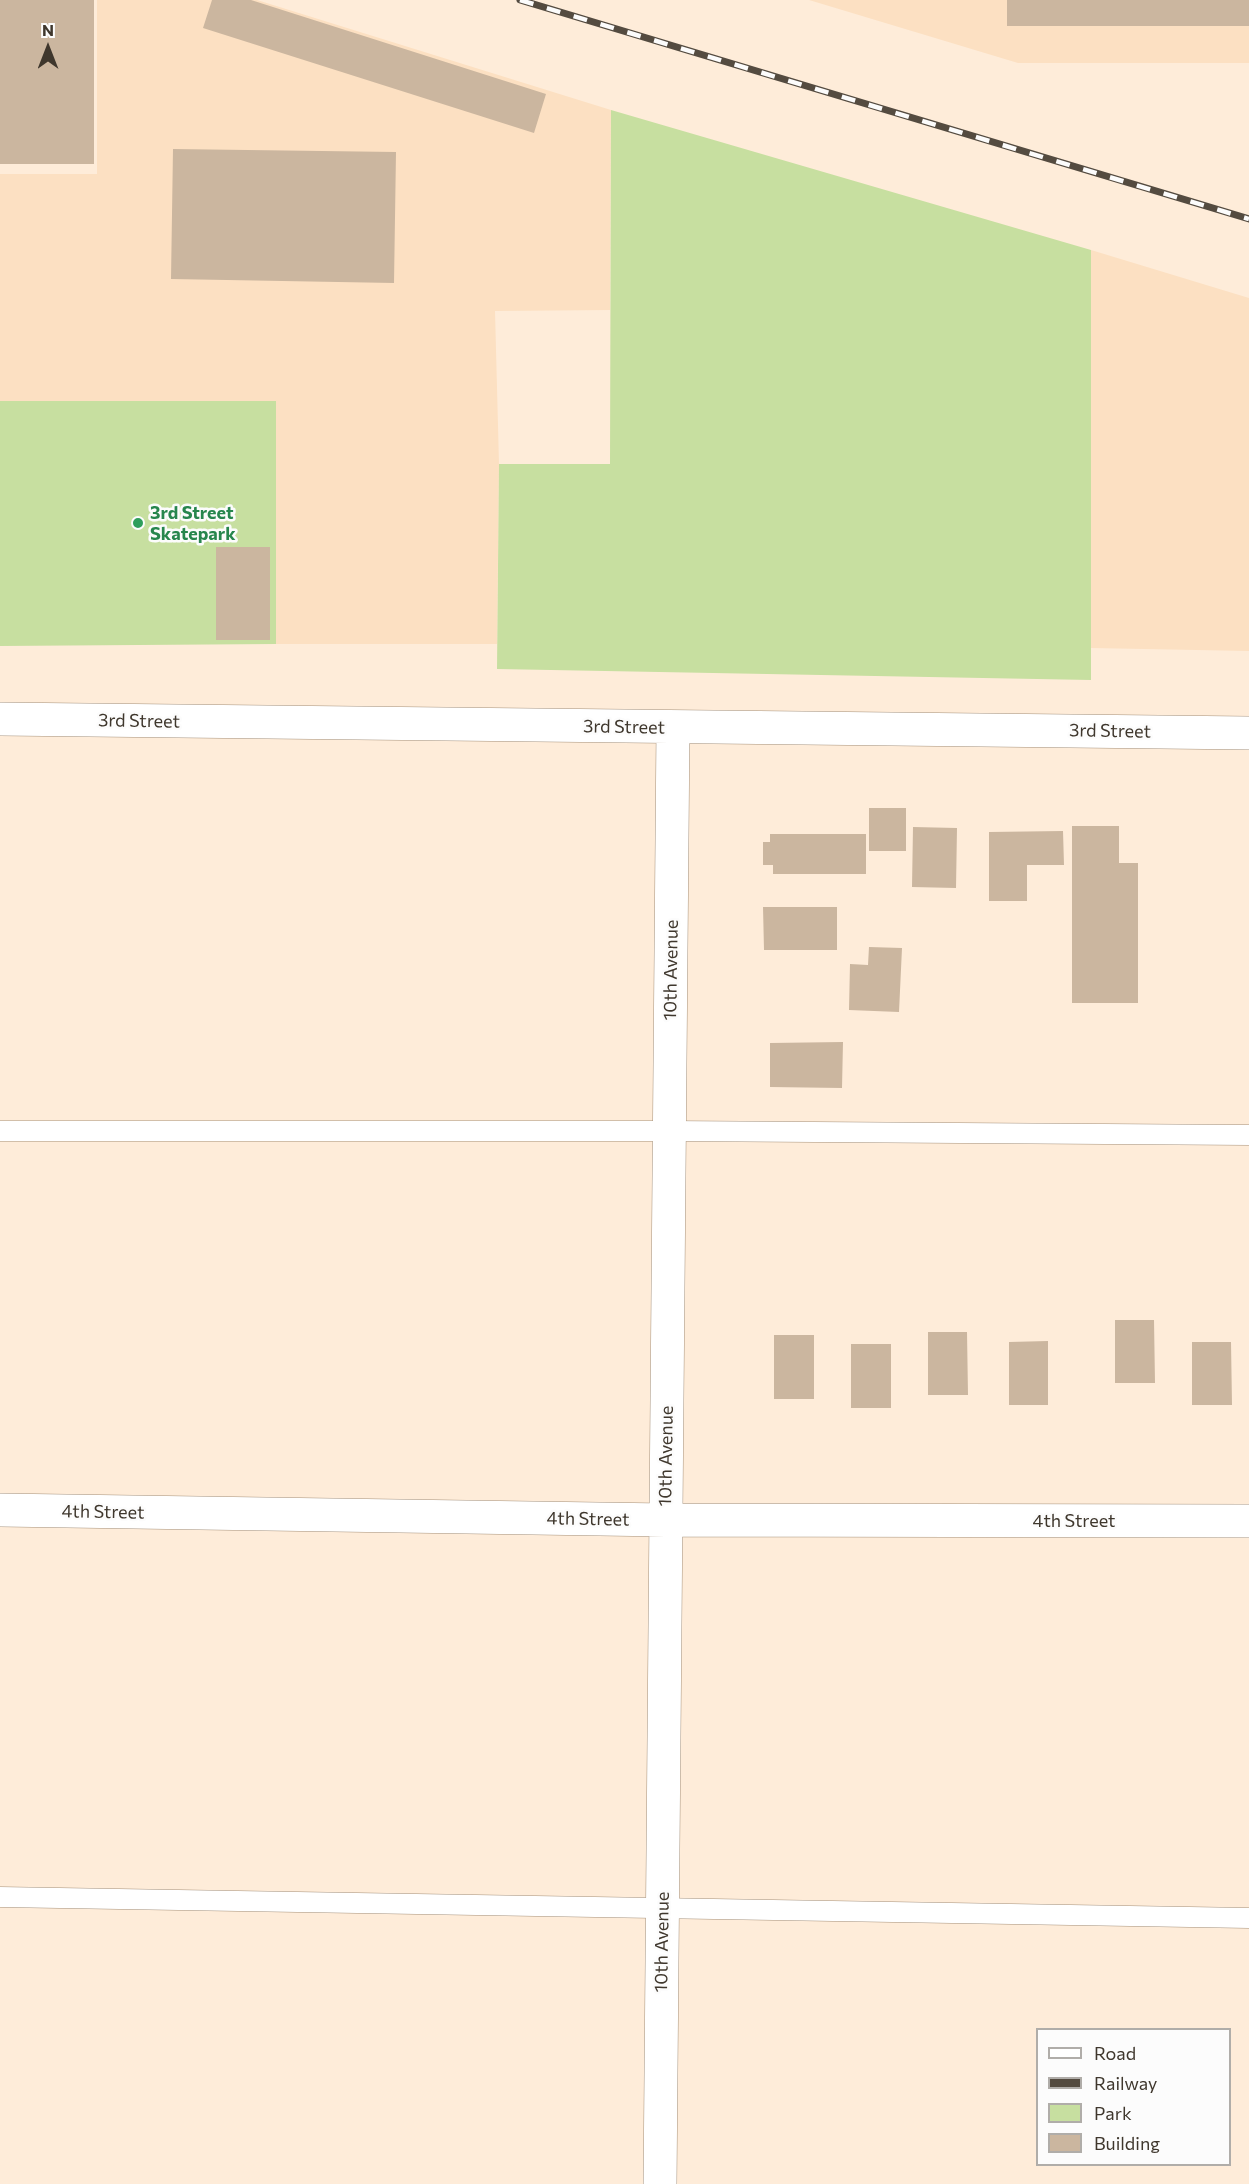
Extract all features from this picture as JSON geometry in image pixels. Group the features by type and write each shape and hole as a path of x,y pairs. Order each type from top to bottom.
{"street":[{"name":"3rd Street","path":"0,719 1249,733"},
{"name":"10th Avenue","path":"660,2184 673,727"},
{"name":"4th Street","path":"0,1510 666,1520 1249,1521"}],"lane":[{"path":"0,1131 669,1131 1249,1135"},
{"path":"0,1897 1249,1918"}],"shaded area":[{"path":"97,0 257,0 611,110 610,310 495,311 499,464 497,644 276,644 275,401 0,401 0,174 97,174"},
{"path":"809,0 1249,0 1249,63 1018,63"},
{"path":"1091,250 1249,298 1249,651 1091,648"}],"green space":[{"path":"611,110 1091,250 1091,680 497,669 499,464 610,464"},
{"name":"3rd Street Skatepark","path":"0,401 276,401 276,644 0,646"}],"building":[{"path":"0,0 94,0 94,164 0,164"},
{"path":"212,0 251,0 546,94 534,133 203,28"},
{"path":"1007,0 1249,0 1249,26 1007,26"},
{"path":"173,149 396,152 394,283 171,279"},
{"path":"216,547 270,547 270,640 216,640"},
{"path":"869,808 906,808 906,851 869,851"},
{"path":"1072,826 1119,826 1119,863 1138,863 1138,1003 1072,1003"},
{"path":"913,827 957,828 956,888 912,887"},
{"path":"1063,831 1064,865 1027,865 1027,901 989,901 989,832"},
{"path":"770,834 866,834 866,874 773,874 773,865 763,865 763,842 770,842"},
{"path":"763,907 837,907 837,950 764,950"},
{"path":"869,947 902,948 899,1012 849,1010 850,964 868,965"},
{"path":"843,1042 842,1088 770,1087 770,1043"},
{"path":"1115,1320 1154,1320 1155,1383 1115,1383"},
{"path":"928,1332 967,1332 968,1395 928,1395"},
{"path":"774,1335 814,1335 814,1399 774,1399"},
{"path":"1048,1341 1048,1405 1009,1405 1009,1342"},
{"path":"1192,1342 1231,1342 1232,1405 1192,1405"},
{"path":"851,1344 891,1344 891,1408 851,1408"}],"railway":[{"path":"520,0 1249,219"}],"place":[{"name":"3rd Street Skatepark","path":"138,523"}]}
